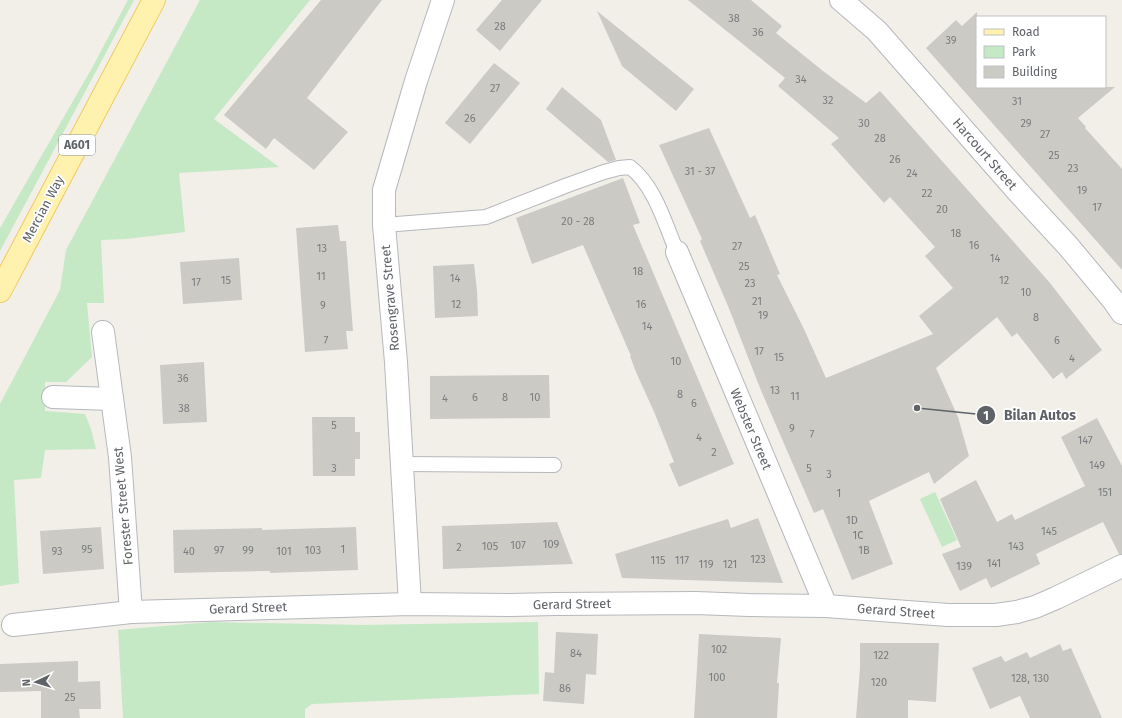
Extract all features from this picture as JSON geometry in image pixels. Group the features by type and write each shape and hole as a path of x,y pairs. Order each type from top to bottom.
{"main road":[{"name":"Mercian Way","path":"0,291 154,0"}],"street":[{"name":"Rosengrave Street","path":"410,604 396,362 384,225 384,190 416,81 443,0"},
{"name":"Harcourt Street","path":"841,0 877,31 1019,193 1068,246 1113,300 1122,314"},
{"name":"Webster Street","path":"677,252 826,606"},
{"name":"Forester Street West","path":"103,332 120,458 132,612"},
{"path":"53,397 112,399"},
{"name":"Gerard Street","path":"13,625 132,612 410,604 511,605 658,602 826,606 948,614 996,615 1035,607 1122,566"}],"lane":[{"path":"384,225 486,217 604,172 630,167 638,172 656,200 677,252"},
{"path":"402,464 554,465"}],"green space":[{"path":"128,0 134,0 0,251 0,228 92,68"},
{"path":"200,0 310,0 214,119 279,167 179,173 185,232 126,239 101,240 104,303 87,303 92,357 66,382 45,382 45,411 85,414 91,429 96,449 45,450 41,478 14,480 19,583 0,586 0,404 60,290 66,250"},
{"path":"935,492 957,540 942,547 920,499"},
{"path":"211,622 361,625 538,622 539,694 312,704 305,709 305,718 123,718 118,630"}],"building":[{"path":"321,0 382,0 307,98 348,132 314,170 274,138 266,149 224,115"},
{"path":"502,0 542,0 500,51 476,30"},
{"path":"688,0 751,0 782,26 776,33 866,103 880,91 1050,283 1102,350 1066,379 1062,372 1053,379 1017,333 1012,337 997,317 936,368 958,417 969,456 934,484 929,472 869,501 893,564 852,580 823,509 814,513 760,388 728,306 700,241 702,239 659,145 709,128 750,218 755,215 780,274 777,275 826,378 933,334 919,316 953,288 925,256 935,247 890,197 884,203 831,144 839,138 778,86 785,78"},
{"path":"597,11 694,89 676,111 622,66"},
{"path":"977,12 976,88 1115,87 1078,118 1086,127 1085,128 1122,169 1122,270 926,48 956,20 962,26"},
{"path":"494,63 520,83 470,144 445,123"},
{"path":"562,87 601,120 616,160 608,162 546,109"},
{"path":"623,178 640,223 633,225 734,464 679,487 669,464 674,462 655,414 583,245 532,264 516,218"},
{"path":"338,225 340,241 346,241 353,331 346,331 348,349 305,352 296,228"},
{"path":"239,258 242,300 183,304 180,262"},
{"path":"474,264 478,316 435,318 433,266"},
{"path":"204,362 207,422 163,424 160,365"},
{"path":"549,375 550,418 430,419 430,376"},
{"path":"312,417 355,417 355,432 360,432 360,459 355,459 355,476 313,476"},
{"path":"1097,418 1122,466 1122,554 1119,554 1103,522 1036,554 1040,564 991,588 986,578 960,591 942,554 961,547 940,499 976,480 997,522 1012,514 1015,520 1085,486 1061,437"},
{"path":"758,518 783,583 622,578 615,554 728,519 731,528"},
{"path":"557,522 573,564 443,569 442,526"},
{"path":"101,527 104,569 43,574 40,531"},
{"path":"356,527 358,570 270,573 270,571 174,573 173,530 262,528 262,530"},
{"path":"556,632 598,634 596,675 586,674 584,704 543,701 545,672 554,673"},
{"path":"699,634 781,638 777,683 779,683 777,718 694,718"},
{"path":"860,643 939,643 936,702 908,700 908,718 856,718 860,668"},
{"path":"1060,644 1063,651 1071,648 1102,718 1030,718 1020,696 990,709 972,668 1001,656 1005,662 1027,652 1030,658"},
{"path":"78,661 78,682 100,681 101,709 79,709 80,718 41,718 41,691 0,692 0,664"}],"place":[{"name":"Bilan Autos","path":"917,408"}]}
